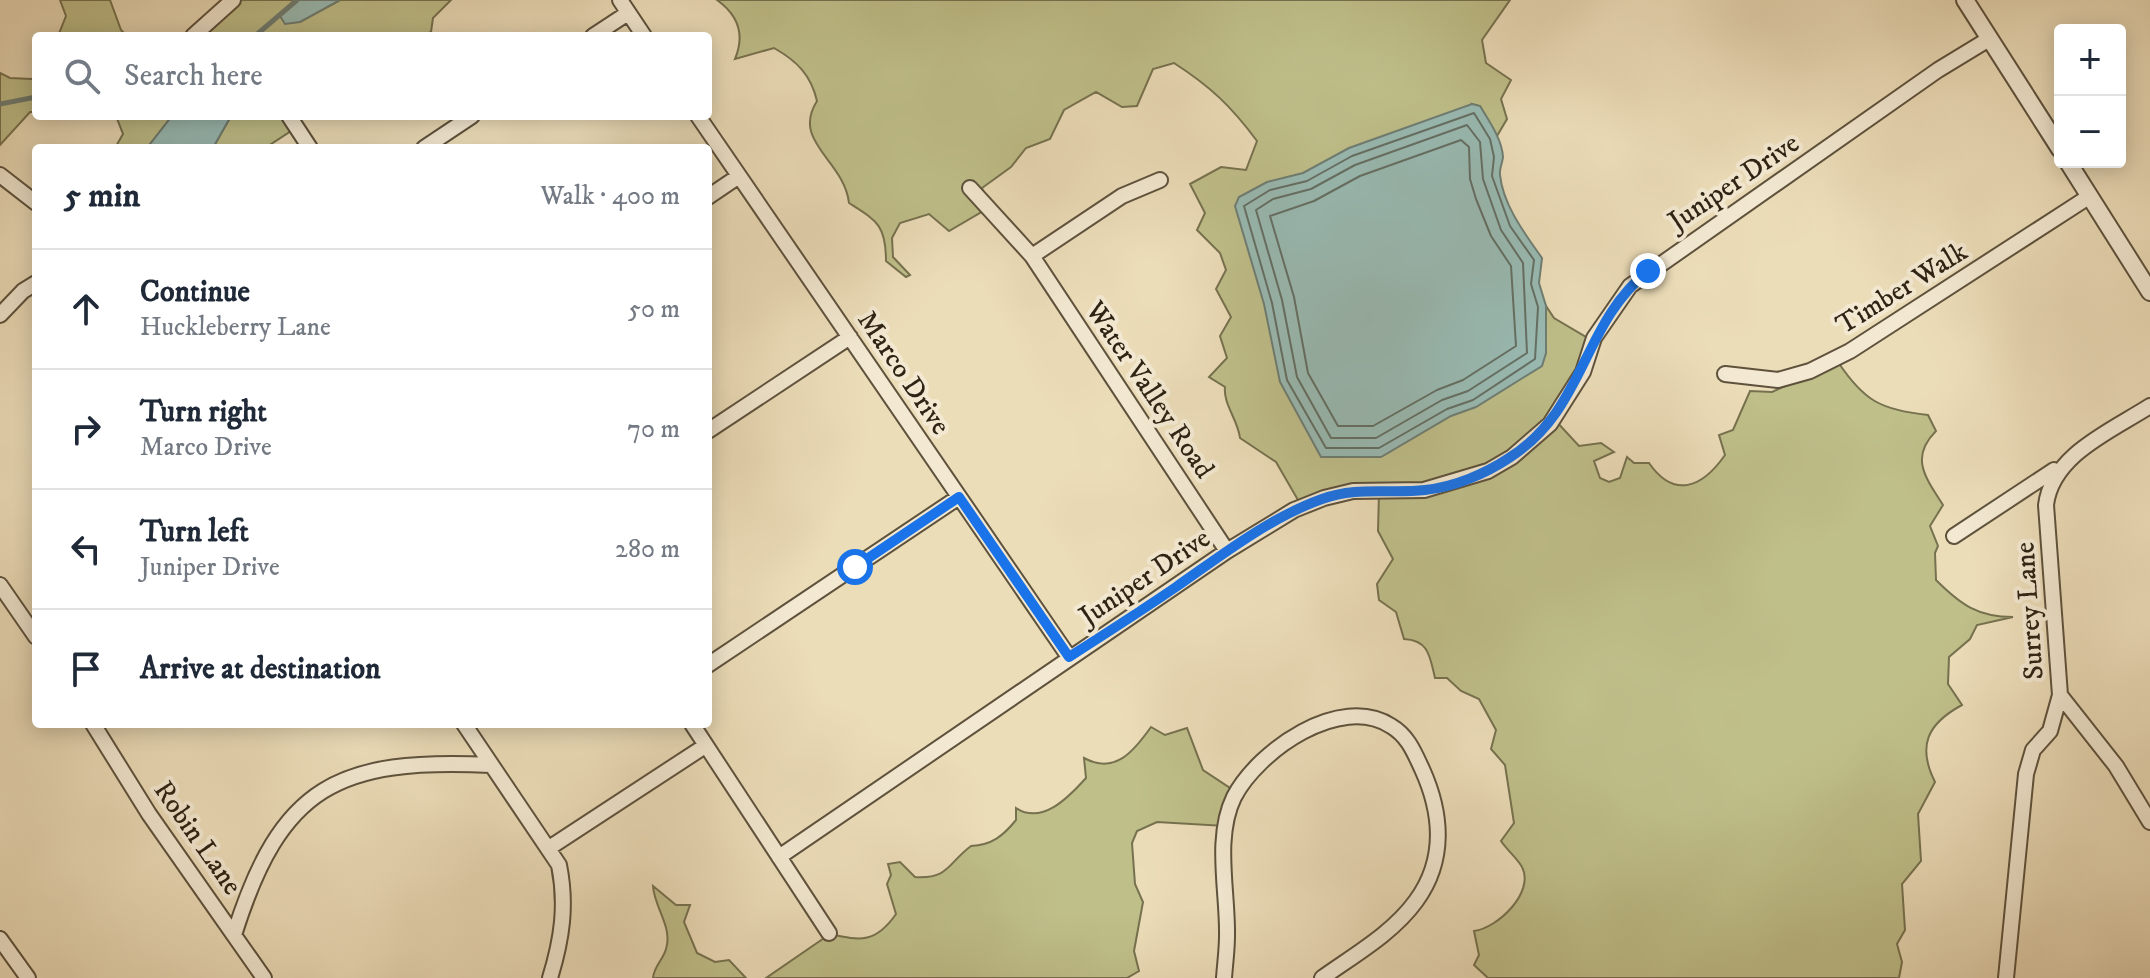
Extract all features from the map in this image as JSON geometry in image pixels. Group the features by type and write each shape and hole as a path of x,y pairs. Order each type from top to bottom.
{"street":[{"path":"197,32 233,0"},
{"path":"1965,0 2054,140"},
{"path":"597,32 624,6 641,32"},
{"name":"Juniper Drive","path":"779,857 1069,657 1294,510 1353,491 1424,490 1488,471 1512,457 1550,424 1583,372 1594,338 1630,286 1938,70 1989,39"},
{"path":"292,120 307,144"},
{"path":"430,144 466,120"},
{"name":"Marco Drive","path":"701,120 1069,657"},
{"path":"2072,168 2150,292"},
{"path":"0,175 32,200"},
{"path":"712,194 739,176"},
{"path":"970,188 1032,256 1122,196 1160,180"},
{"name":"Timber Walk","path":"1725,374 1778,380 1810,371 1850,351 2090,196"},
{"name":"Water Valley Road","path":"1032,256 1227,551"},
{"path":"0,315 32,285"},
{"path":"712,428 850,337"},
{"name":"Surrey Lane","path":"1954,536 2150,406"},
{"name":"Surrey Lane","path":"2061,466 2048,486 2046,505 2060,695 2116,766 2150,822"},
{"path":"712,662 959,497"},
{"path":"0,585 31,620"},
{"path":"2006,978 2026,774 2033,750 2050,731 2060,695"},
{"path":"1224,978 1227,935 1224,846 1234,798 1252,771 1296,735 1347,716 1374,718 1392,726 1410,742 1432,791 1438,818 1439,847 1432,872 1416,901 1386,932 1322,978"},
{"name":"Robin Lane","path":"95,728 149,814 264,978"},
{"path":"467,728 559,865 564,891 564,924 550,978"},
{"path":"694,728 829,933"},
{"path":"549,848 705,746"},
{"path":"234,935 256,869 287,822 327,786 356,774 398,767 446,763 491,765"},
{"path":"0,939 28,978"}],"green space":[{"path":"60,0 110,0 123,32 60,32 66,16"},
{"path":"234,0 296,0 281,16 300,22 340,0 451,0 433,18 431,32 198,32"},
{"path":"717,0 1510,0 1482,40 1486,63 1511,80 1501,99 1507,119 1497,136 1480,106 1472,104 1545,310 1546,306 1554,318 1591,340 1555,420 1579,446 1601,443 1614,452 1594,461 1600,478 1609,482 1620,478 1627,457 1634,463 1649,463 1668,482 1688,485 1697,482 1725,455 1719,435 1733,430 1750,391 1772,392 1838,362 1856,386 1875,401 1898,410 1928,415 1936,431 1923,450 1923,468 1943,505 1930,526 1938,546 1935,553 1936,580 1971,608 1990,615 2013,617 1977,625 1970,639 1949,657 1948,684 1962,705 1933,728 1926,747 1935,782 1918,814 1921,861 1902,884 1905,930 1897,944 1902,962 1899,978 1488,978 1474,965 1479,955 1474,931 1493,923 1512,907 1519,897 1525,877 1520,864 1501,841 1514,823 1505,765 1491,749 1496,730 1479,699 1461,691 1447,678 1435,678 1427,651 1419,643 1404,639 1396,612 1379,600 1377,584 1393,559 1378,531 1379,493 1302,507 1276,462 1240,438 1226,400 1225,387 1209,377 1227,358 1220,336 1231,317 1216,289 1226,270 1220,253 1197,230 1205,213 1190,184 1221,167 1246,170 1257,141 1229,107 1199,80 1174,63 1153,69 1137,106 1122,107 1096,92 1064,110 1050,139 1026,148 1011,167 982,188 990,207 949,231 929,214 900,223 892,238 893,257 910,275 906,277 886,261 884,239 878,225 849,203 838,175 814,140 810,128 811,115 817,101 807,76 790,58 774,48 735,59 739,42 738,26 730,12"},
{"path":"0,73 10,78 32,79 32,112 0,145"},
{"path":"118,120 169,120 150,144 117,144 123,134"},
{"path":"229,120 291,120 294,129 271,144 215,144"},
{"path":"1151,727 1165,735 1187,728 1203,770 1236,792 1225,826 1157,822 1137,831 1132,843 1135,884 1143,902 1134,951 1139,971 1127,978 766,978 830,934 867,938 882,930 896,914 887,884 891,875 888,864 900,862 915,877 941,873 971,846 991,842 1002,835 1016,820 1016,808 1035,813 1063,801 1086,778 1084,758 1105,764 1123,758"},
{"path":"653,886 676,905 690,905 684,922 697,953 715,962 729,960 746,978 653,978 665,953 667,933"}],"water":[{"path":"296,0 340,0 300,22 285,24 280,16"},
{"path":"1472,104 1480,106 1498,137 1503,157 1500,173 1505,197 1542,258 1539,283 1546,306 1546,353 1542,366 1476,407 1451,416 1381,457 1321,457 1280,382 1264,304 1235,206 1239,197 1267,182 1303,173 1349,148"},
{"path":"169,120 229,120 215,144 150,144"}],"waterway":[{"path":"260,32 297,0"},
{"path":"0,104 32,98"}],"route":[{"path":"855,567 959,497 1069,657 1294,510 1353,491 1424,490 1455,483 1488,471 1512,457 1550,424 1583,372 1594,338 1615,304 1648,271"}]}
